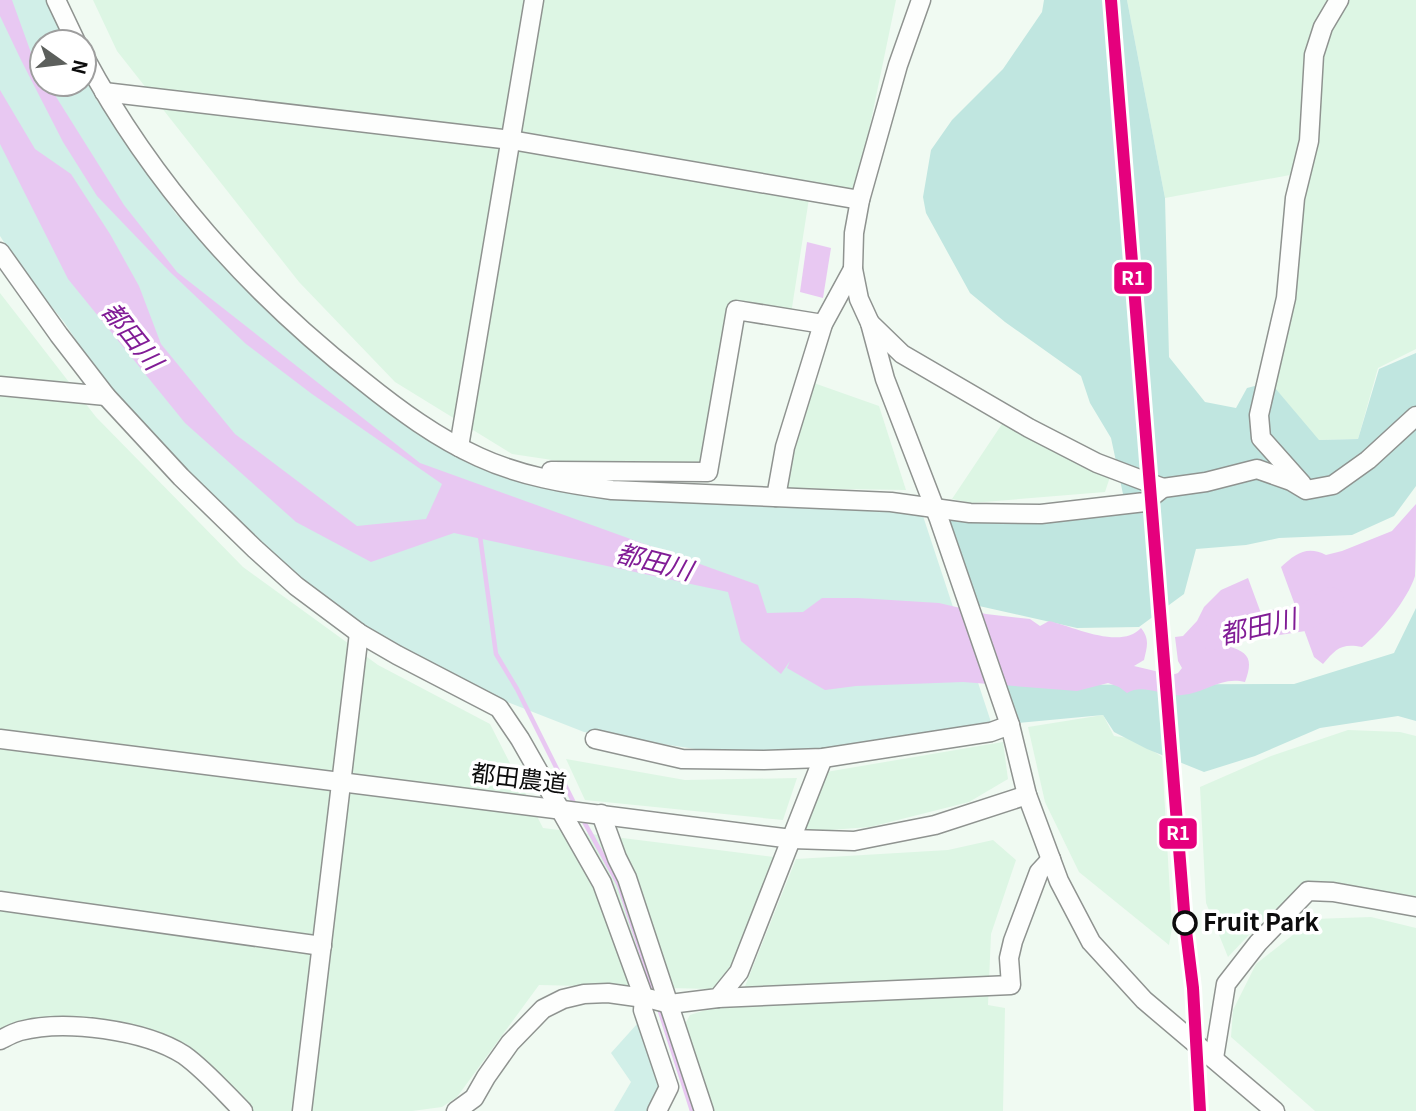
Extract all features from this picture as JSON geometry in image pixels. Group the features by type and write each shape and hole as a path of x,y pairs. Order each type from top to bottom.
{"street":[{"path":"56,0 69,28"},
{"path":"459,447 534,0"},
{"path":"921,0 898,65 853,233 853,269 859,299 870,323 885,379 936,513 1010,725 1027,795 1059,881 1091,942 1143,1000 1275,1111"},
{"path":"1306,490 1261,438 1259,415 1286,298 1295,198 1308,141 1314,55 1323,27 1339,0"},
{"path":"98,82 153,167 246,276 311,338 344,367 414,419 459,447 516,471 580,486 612,490 891,502 936,513 1041,514 1145,502 1163,488"},
{"path":"104,92 511,140 860,200"},
{"path":"0,252 106,396 173,468 255,549 296,586 359,633 499,708 563,809 602,883 704,1111"},
{"path":"776,497 785,447 823,324 853,269"},
{"path":"516,471 708,472 736,310 823,324"},
{"path":"870,323 902,354 1029,428 1097,463 1163,488 1206,482 1257,469 1291,481 1306,490 1333,485 1368,460 1416,416"},
{"path":"0,386 106,396"},
{"path":"302,1111 359,633"},
{"path":"594,739 682,759 723,761 822,758 991,732 1010,725"},
{"name":"都田農道","path":"0,739 792,839 854,841 935,825 1027,795"},
{"path":"718,998 739,972 822,758"},
{"path":"596,813 627,878 657,1001"},
{"path":"456,1111 474,1098 509,1043 543,1009 563,999 584,994 608,993 657,1001 1011,985 1009,958 1013,941 1039,872 1051,859"},
{"path":"1214,1058 1226,984 1258,943 1308,891 1333,892 1416,908"},
{"path":"0,901 322,946"},
{"path":"657,1001 643,1010 669,1087 657,1111"},
{"path":"0,1040 19,1031 51,1026 98,1029 144,1037 183,1055 243,1111"}],"green space":[{"path":"93,0 896,0 856,193 810,192 791,314 736,311 708,472 632,472 512,454 395,382 299,282 117,51"},
{"path":"1127,0 1416,0 1416,349 1378,368 1358,439 1318,440 1267,379 1301,173 1165,198"},
{"path":"0,293 96,417 243,567 378,665 490,724 543,828 774,857 732,966 712,989 539,985 457,1097 442,1107 412,1111 243,1111 166,1040 29,1030 0,1039"},
{"path":"811,382 879,406 906,490 784,488 792,443"},
{"path":"1004,421 1111,474 1105,492 971,503 952,499"},
{"path":"1103,715 1114,736 1136,739 1162,757 1172,928 1169,945 1079,872 1045,802 1028,727"},
{"path":"1348,730 1400,732 1416,736 1416,896 1308,882 1266,917 1228,957 1206,903 1200,787 1271,756"},
{"path":"1003,742 1008,779 969,802 870,827 803,832 826,772"},
{"path":"566,759 685,780 797,778 783,820 585,800"},
{"path":"993,840 1016,860 991,934 988,1005 1005,1008 1003,1111 711,1111 685,1024 690,1015 718,1006 738,1004 796,859 948,850"},
{"path":"1371,917 1416,928 1416,1111 1315,1111 1231,1037 1233,1010 1256,964 1313,919"}],"shaded area":[{"path":"0,0 53,0 66,28 28,28 28,98 96,98 176,214 300,328 365,383 497,465 539,483 922,513 991,722 869,746 728,754 584,732 449,679 327,601 239,529 105,384 64,322 25,274 0,236"},
{"path":"1044,0 1127,0 1165,198 1169,357 1205,402 1236,408 1247,388 1270,382 1319,440 1358,439 1379,369 1416,353 1416,486 1394,516 1352,535 1279,538 1246,545 1196,549 1184,594 1139,627 1077,628 979,606 948,519 1126,508 1111,438 1090,403 1081,376 1005,322 970,293 926,213 923,197 931,150 952,120 1003,69 1042,12"},
{"path":"1416,608 1416,721 1398,716 1320,728 1255,756 1204,772 1147,749 1114,732 1103,715 1018,723 1005,685 1294,684 1394,653"},
{"path":"637,1024 664,1088 652,1111 614,1111 631,1082 611,1053"}],"water":[{"path":"0,0 12,0 28,44 28,74 21,60 0,16"},
{"path":"0,90 35,149 71,174 110,234 139,286 161,344 235,434 357,526 426,519 442,484 312,394 246,344 170,272 97,196 63,142 40,98 57,98 124,205 177,272 420,463 758,585 767,613 803,612 822,598 858,598 939,603 986,614 1030,619 1040,626 1049,621 1110,637 1122,637 1141,628 1147,640 1146,651 1144,660 1134,666 1172,675 1182,668 1178,661 1175,637 1183,636 1197,621 1204,607 1221,590 1248,578 1262,616 1228,636 1227,646 1241,651 1248,658 1249,668 1245,682 1228,681 1182,695 1140,689 1127,693 1108,683 1077,691 963,682 856,686 825,690 787,668 790,661 781,674 741,641 728,592 454,533 371,562 296,522 185,423 68,279 0,144"},
{"path":"807,242 831,248 823,298 800,292"},
{"path":"1416,504 1415,576 1406,595 1385,624 1362,647 1340,648 1323,664 1314,657 1281,567 1302,552 1313,551 1326,555 1392,531"}],"waterway":[{"path":"480,536 496,654 517,689 576,807"},
{"name":"都田川","path":"1212,637 1247,627 1305,618 1331,600"},
{"path":"582,818 619,885 656,997"},
{"path":"658,1005 692,1111"}],"transit line":[{"name":"R1","path":"1111,0 1185,923 1193,988 1200,1111"}],"place":[{"name":"Fruit Park","path":"1185,923"}]}
